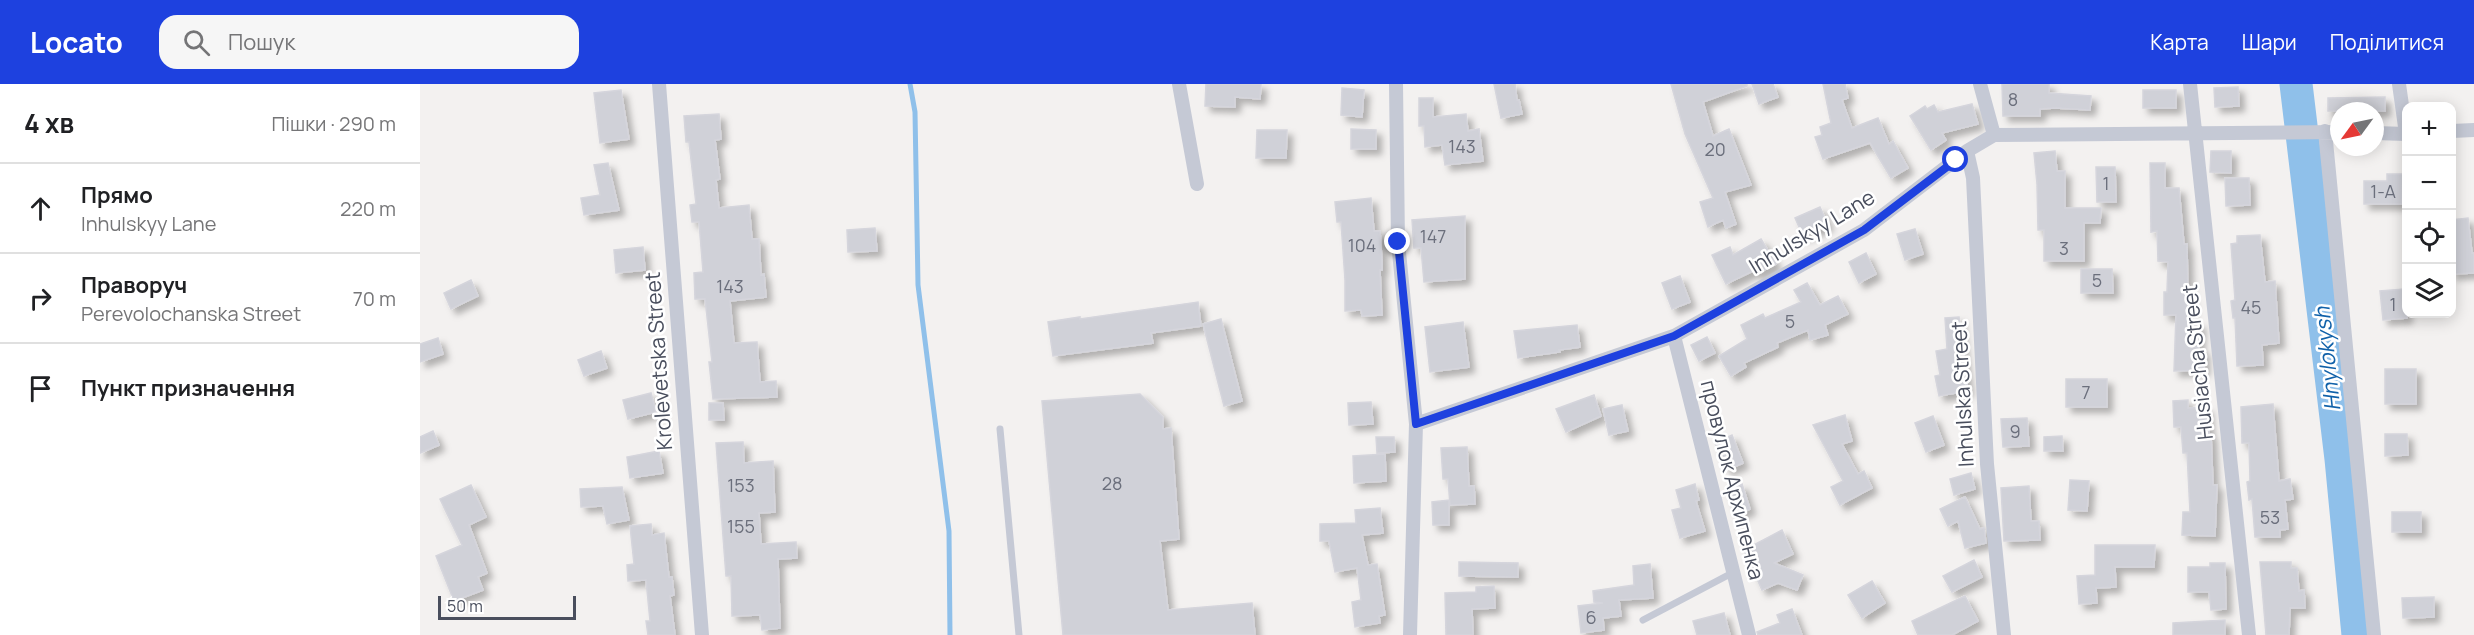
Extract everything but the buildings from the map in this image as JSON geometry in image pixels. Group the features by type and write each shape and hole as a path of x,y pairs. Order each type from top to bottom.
{"street":[{"name":"Krolevetska Street","path":"659,84 702,635"},
{"path":"1179,84 1197,184"},
{"path":"1396,84 1398,242 1416,424 1410,635"},
{"path":"1980,84 1994,135"},
{"name":"Husiacha Street","path":"2190,84 2249,635"},
{"path":"2399,84 2402,105"},
{"path":"2456,131 2474,130"},
{"path":"2327,131 2374,635"},
{"name":"Inhulskyy Lane","path":"1416,424 1674,336 1864,230 1967,151 1994,135 2327,131"},
{"path":"2384,133 2402,134"},
{"name":"Inhulska Street","path":"1967,151 1973,178 1987,464 2004,635"},
{"name":"провулок Архипенка","path":"1674,336 1749,635"}],"lane":[{"path":"1000,429 1019,635"},
{"path":"1642,620 1734,572"}],"waterway":[{"path":"910,84 915,112 918,285 949,531 950,635"},
{"name":"Hnylokysh","path":"2296,84 2341,459 2358,635"}],"route":[{"path":"1398,242 1416,424 1674,336 1864,230 1956,160"}]}
